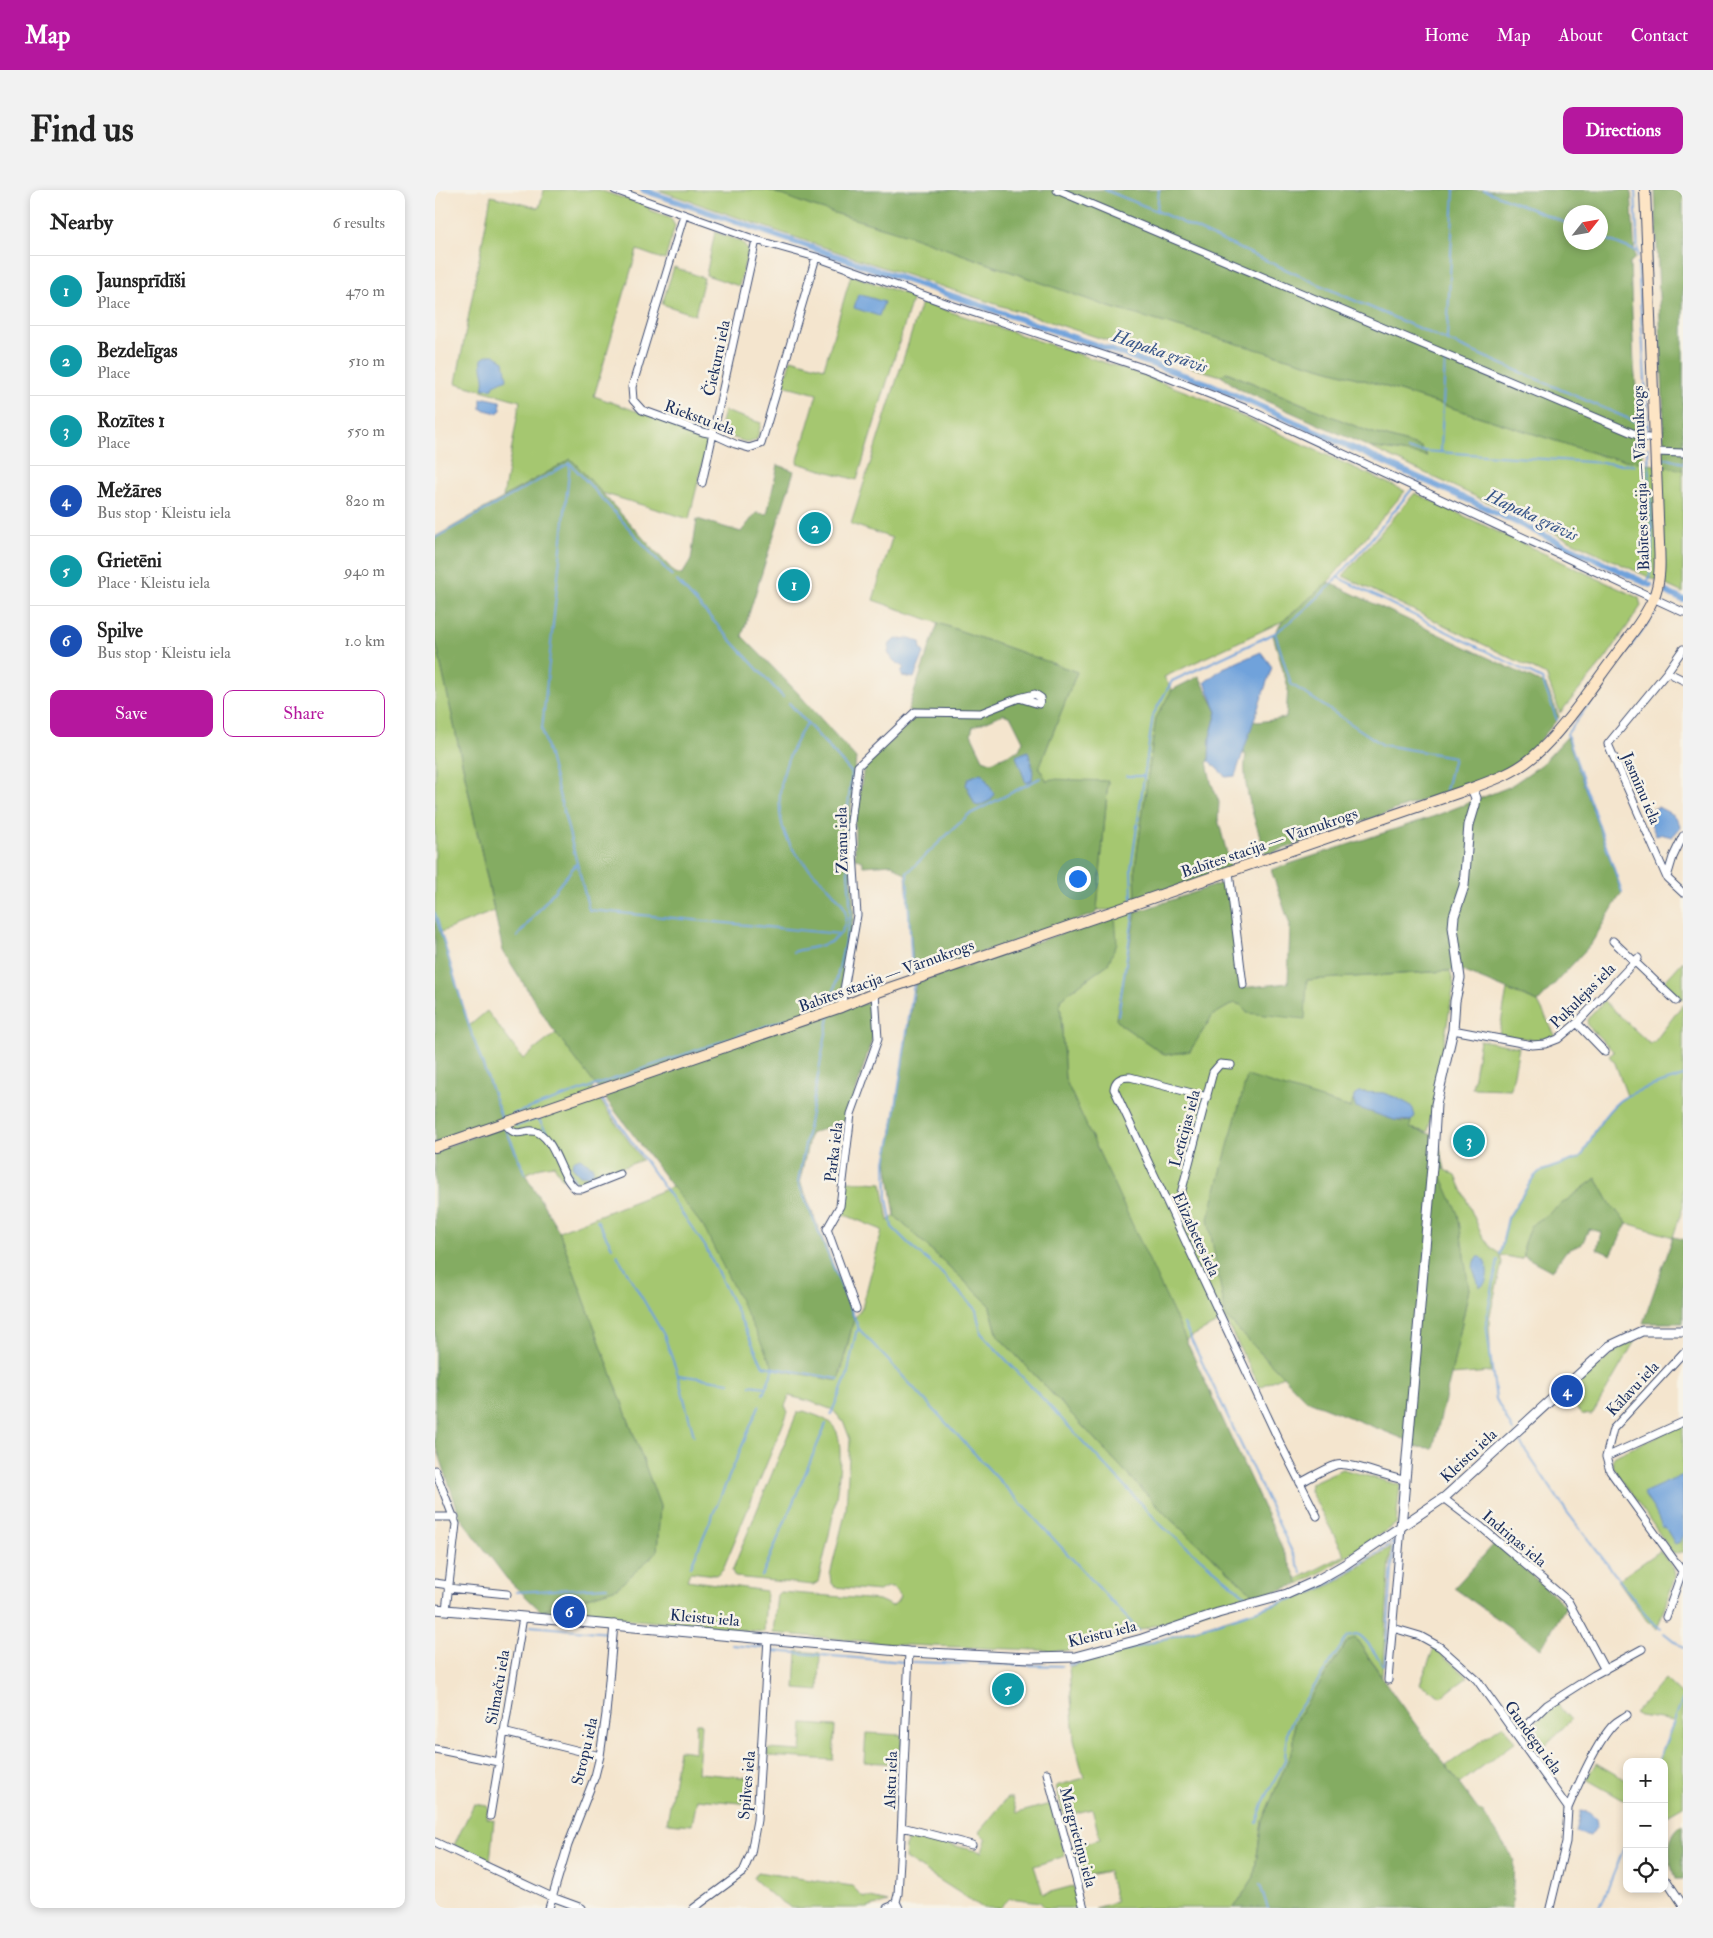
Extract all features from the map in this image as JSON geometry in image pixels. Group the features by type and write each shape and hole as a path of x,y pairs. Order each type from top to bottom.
{"main road":[{"name":"Babītes stacija — Vārnukrogs","path":"435,1147 841,1007 875,993 1472,788 1503,776 1533,757 1553,736 1638,624 1658,585 1660,562 1645,190"}],"street":[{"path":"615,190 756,240 816,257 960,308 1146,369 1247,409 1683,612"},
{"path":"1057,190 1643,437 1655,439"},
{"name":"Riekstu iela","path":"683,215 632,387 633,400 642,410 713,434 735,444 749,448 761,444 816,257"},
{"name":"Čiekuru iela","path":"702,482 756,240"},
{"path":"1656,452 1683,453"},
{"name":"Jasmīnu iela","path":"1683,649 1667,672 1609,744 1667,878 1683,893"},
{"path":"1667,672 1683,680"},
{"name":"Zvanu iela","path":"841,1007 857,915 851,822 858,766 915,712 981,712 1019,698"},
{"path":"1389,1680 1433,1155 1434,1116 1453,1030 1455,1001 1460,978 1453,927 1454,916 1464,886 1469,825 1476,798 1472,788"},
{"path":"1667,878 1673,857 1683,836"},
{"path":"1658,857 1673,857"},
{"path":"1229,872 1243,985"},
{"path":"1613,941 1636,960 1676,1001"},
{"name":"Puķulejas iela","path":"1453,1030 1532,1045 1558,1040 1577,1023 1636,960"},
{"name":"Parka iela","path":"856,1309 827,1230 840,1206 851,1114 878,1039 875,993"},
{"path":"1577,1023 1605,1052"},
{"name":"Letīcijas iela","path":"1170,1208 1179,1201 1216,1067 1225,1063 1231,1065"},
{"name":"Elizabetes iela","path":"1207,1098 1130,1077 1118,1079 1114,1089 1317,1516"},
{"path":"505,1123 509,1130 517,1134 534,1132 541,1135 548,1143 575,1189 582,1189 620,1174"},
{"name":"Kleistu iela","path":"435,1609 909,1652 1031,1658 1075,1657 1143,1639 1218,1613 1287,1594 1316,1581 1401,1528 1443,1498 1610,1346 1642,1332 1683,1331"},
{"name":"Kālavu iela","path":"1606,1457 1613,1429 1683,1353"},
{"path":"1666,1617 1683,1570 1610,1471 1606,1457 1683,1422"},
{"path":"1300,1483 1336,1465 1347,1464 1390,1478 1405,1480"},
{"path":"435,1470 436,1481 455,1517 456,1524 446,1610"},
{"name":"Indriņas iela","path":"1443,1498 1480,1526 1568,1600 1605,1670"},
{"path":"435,1517 455,1517"},
{"path":"435,1583 507,1594"},
{"name":"Silmaču iela","path":"490,1816 523,1617"},
{"name":"Stropu iela","path":"549,1908 568,1845 595,1776 600,1756 606,1714 614,1624"},
{"name":"Gundegu iela","path":"1393,1628 1420,1636 1449,1654 1477,1680 1568,1808"},
{"name":"Spilves iela","path":"694,1908 743,1872 751,1853 757,1820 768,1638"},
{"path":"1516,1735 1547,1705 1642,1649"},
{"name":"Alstu iela","path":"897,1905 909,1652"},
{"path":"1550,1908 1566,1842 1568,1808 1579,1782 1607,1733 1614,1724 1627,1715"},
{"path":"503,1732 600,1756"},
{"path":"435,1749 498,1762"},
{"name":"Margrietiņu iela","path":"1047,1773 1085,1908"},
{"path":"902,1827 972,1845"},
{"path":"435,1842 553,1897 582,1908"},
{"path":"1668,1882 1683,1905"},
{"path":"887,1908 897,1905"}],"green space":[{"path":"544,190 599,190 650,207 649,210 670,217 675,226 665,260 637,250 594,396 709,437 689,519 602,493 571,459 503,497 520,401 456,383 491,196 539,208"},
{"path":"658,190 768,190 811,206 908,235 1109,307 1371,382 1603,456 1683,470 1683,593 1369,447 1427,455 1421,447 1367,431 1227,372 1221,376 1176,363 870,263"},
{"path":"768,190 1631,190 1635,258 1630,263 1634,365 1643,463 1603,456 1371,382 1109,307 908,235 811,206"},
{"path":"1655,190 1683,190 1683,470 1662,466 1664,425"},
{"path":"715,232 742,242 748,251 739,286 706,275"},
{"path":"674,267 704,278 695,315 662,304"},
{"path":"851,275 913,297 857,480 797,463 817,394 783,385 791,359 824,368"},
{"path":"924,303 1139,374 1200,397 1405,491 1328,582 1283,621 1164,677 1172,690 1156,719 1135,868 1136,914 1116,1019 1120,1024 1165,1055 1190,1051 1213,1015 1234,1003 1241,1005 1306,980 1450,971 1454,985 1428,1132 1409,1128 1415,1116 1397,1098 1383,1093 1364,1092 1354,1096 1352,1108 1247,1077 1226,1317 1283,1376 1260,1387 1225,1319 1185,1340 1065,1079 1060,999 1108,964 1115,910 1097,910 1108,781 1047,781 1039,768 1077,672 873,600 892,538 851,524 920,306"},
{"path":"1226,372 1367,431 1421,447 1427,456 1369,447 1239,389 1221,376"},
{"path":"724,411 761,423 757,439 749,443 725,435 720,426"},
{"path":"571,459 675,573 682,575 691,560 697,519 741,532 756,513 767,514 778,465 794,471 742,636 796,691 856,758 849,832 854,914 839,1009 868,1003 873,1036 847,1120 810,1134 800,1181 854,1319 838,1381 774,1369 704,1228 549,1024 503,951 435,637 435,537"},
{"path":"1415,493 1639,598 1641,606 1606,658 1560,713 1546,675 1343,576"},
{"path":"1328,582 1546,685 1559,717 1530,753 1501,773 1266,855 1247,792 1245,779 1246,754 1242,754 1253,721 1286,718 1288,687 1273,635 1283,621"},
{"path":"938,623 1077,672 1039,768 1047,781 1051,779 1108,781 1097,910 1095,914 914,975 906,875 892,864 863,866 863,862 855,858 855,821 864,767 917,716 908,710","holes":["1003,714 1011,717 1023,741 1019,750 991,762 983,759 971,734 973,727"]},
{"path":"435,637 494,911 441,932 435,913"},
{"path":"1199,676 1217,712 1210,737 1209,761 1207,762 1211,782 1219,802 1218,819 1231,869 1136,901 1135,868 1156,718 1172,690"},
{"path":"1567,737 1622,892 1591,944 1538,1002 1460,970 1307,980 1305,1019 1247,1013 1241,1005 1234,1003 1213,1015 1190,1051 1165,1055 1120,1024 1116,1019 1136,912 1225,882 1229,889 1241,988 1288,983 1290,925 1271,870 1435,816 1509,787 1541,765"},
{"path":"435,913 469,1026 502,1120 435,1144"},
{"path":"1115,915 1117,943 1108,964 1060,999 1065,1079 1299,1584 1256,1597 1167,1516 998,1336 989,1304 895,1216 887,1161 916,983"},
{"path":"1683,961 1683,1000 1664,982"},
{"path":"1507,990 1538,1002 1555,1035 1540,1041 1499,1034"},
{"path":"1604,1001 1650,1044 1655,1041 1683,1004 1683,1207 1673,1237 1627,1223 1611,1205 1596,1178 1531,1226 1524,1243 1524,1256 1521,1259 1500,1255 1502,1263 1489,1319 1491,1372 1451,1375 1469,1289 1436,1165 1456,1176 1482,1235 1491,1248 1500,1254 1508,1218 1533,1178 1539,1172 1579,1158 1607,1115 1627,1096 1615,1063 1609,1056 1614,1052 1588,1026 1587,1020"},
{"path":"487,1011 523,1059 556,1033 596,1085 592,1089 642,1160 581,1183 576,1182 571,1173 562,1179 554,1165 541,1167 525,1174 505,1126 469,1026"},
{"path":"1480,1040 1519,1047 1511,1089 1472,1088"},
{"path":"1247,1076 1351,1108 1353,1100 1356,1107 1402,1122 1411,1121 1410,1128 1437,1136 1445,1169 1437,1166 1458,1214 1469,1289 1433,1448 1412,1447 1413,1439 1404,1439 1306,1400 1226,1317 1208,1219"},
{"path":"505,1126 525,1174 559,1231 660,1506 657,1552 617,1588 541,1611 507,1579 460,1517 435,1442 435,1150"},
{"path":"1596,1178 1611,1205 1627,1223 1611,1255 1597,1249 1601,1232 1589,1229 1582,1244 1566,1251 1552,1271 1524,1256 1524,1243 1530,1226"},
{"path":"847,1181 882,1183 888,1221 895,1216 989,1304 998,1336 1167,1516 1256,1597 1064,1651 905,1645 773,1633 777,1595 780,1592 879,1600 892,1606 900,1596 893,1587 887,1587 879,1591 835,1587 831,1582 830,1575 846,1510 850,1439 844,1423 833,1410 789,1396 785,1406 788,1412 723,1569 716,1575 690,1572 687,1580 766,1591 764,1632 541,1611 617,1588 657,1552 660,1506 559,1231 674,1186 704,1228 841,1374 854,1319 862,1308 882,1230 840,1213 844,1203"},
{"path":"1673,1237 1683,1239 1683,1323 1643,1323"},
{"path":"1636,1339 1592,1415 1582,1414 1567,1399 1558,1400 1619,1348"},
{"path":"804,1411 828,1421 834,1427 839,1438 839,1478 818,1582 813,1585 735,1577 732,1571 797,1413"},
{"path":"1683,1424 1683,1552 1678,1554 1672,1552 1614,1468 1612,1460 1615,1456"},
{"path":"1342,1469 1400,1485 1396,1524 1327,1569 1299,1584 1297,1579 1345,1555 1310,1491 1311,1483"},
{"path":"1495,1543 1566,1606 1541,1649 1454,1588"},
{"path":"1391,1547 1382,1676 1355,1637 1348,1641 1299,1715 1294,1725 1294,1746 1262,1821 1254,1877 1234,1908 1094,1908 1116,1902 1108,1871 1081,1877 1073,1846 1100,1839 1092,1809 1064,1816 1056,1786 1084,1778 1074,1740 1069,1667 1314,1593 1336,1582"},
{"path":"1660,1551 1674,1569 1675,1577 1657,1629 1647,1621 1618,1580"},
{"path":"1355,1637 1394,1695 1479,1811 1482,1811 1514,1860 1512,1908 1234,1908 1254,1877 1262,1821 1294,1746 1294,1725 1348,1641"},
{"path":"1434,1648 1468,1677 1441,1697 1420,1684"},
{"path":"797,1651 820,1653 819,1691 795,1689"},
{"path":"1665,1679 1683,1696 1683,1806 1668,1815 1668,1758 1660,1758 1674,1721 1639,1716 1634,1713"},
{"path":"1557,1704 1571,1720 1536,1754 1522,1736 1524,1732"},
{"path":"696,1723 701,1723 698,1773 753,1778 751,1804 697,1799 692,1825 667,1823 679,1750 695,1752"},
{"path":"803,1724 835,1726 833,1760 768,1756 768,1749 801,1751"},
{"path":"1503,1725 1515,1742 1459,1784 1446,1766"},
{"path":"866,1733 902,1735 900,1764 864,1762"},
{"path":"1596,1763 1623,1779 1623,1800 1586,1779"},
{"path":"1007,1798 1012,1798 1017,1813 1050,1804 1065,1856 1034,1866 1043,1894 1073,1886 1080,1908 1045,1908 1040,1902 1010,1898 1000,1908 983,1908 905,1858 907,1835 982,1852 986,1839 979,1832"},
{"path":"474,1804 488,1806 487,1818 494,1820 490,1862 454,1845"},
{"path":"1683,1824 1683,1879 1675,1879 1670,1856 1671,1842 1677,1829"},
{"path":"757,1872 852,1886 862,1896 888,1902 867,1908 792,1908 774,1897 753,1878"}],"water":[{"path":"858,294 884,302 879,316 854,308"},
{"path":"488,355 494,355 504,361 507,379 494,385 493,388 483,389 482,359"},
{"path":"486,398 500,401 501,410 497,413 481,409 481,399"},
{"path":"910,638 920,642 924,653 914,678 902,676 901,672 904,667 894,661 888,653 890,643 897,639"},
{"path":"1261,652 1272,667 1235,776 1226,777 1209,761 1210,737 1217,712 1205,682 1223,668"},
{"path":"1028,751 1033,770 1032,780 1026,783 1016,756"},
{"path":"981,773 994,794 991,800 979,806 975,805 966,784 969,778"},
{"path":"1658,807 1678,820 1680,828 1672,837 1656,835 1653,829 1650,814 1651,810"},
{"path":"1358,1092 1383,1093 1397,1098 1410,1105 1415,1116 1411,1121 1394,1120 1356,1107 1354,1099"},
{"path":"580,1158 592,1166 594,1171 589,1176 580,1175 572,1166 573,1161"},
{"path":"1477,1257 1481,1257 1484,1260 1487,1268 1487,1278 1480,1287 1473,1268"},
{"path":"1683,1475 1683,1534 1680,1542 1675,1544 1665,1527 1662,1527 1655,1511 1643,1493"},
{"path":"1581,1811 1588,1812 1596,1819 1597,1826 1590,1836 1576,1832"}],"waterway":[{"name":"Hapaka grāvis","path":"643,190 1210,384 1473,502 1650,585"},
{"path":"1105,190 1157,211 1351,299 1643,425 1648,424"},
{"path":"1157,210 1159,190"},
{"path":"1447,340 1454,190"},
{"path":"1484,190 1563,222"},
{"path":"1635,190 1638,256"},
{"path":"1608,240 1638,252"},
{"path":"1638,263 1648,432"},
{"path":"1441,451 1445,358"},
{"path":"1647,583 1652,557 1648,448"},
{"path":"1408,450 1635,465"},
{"path":"1665,458 1683,463"},
{"path":"570,463 672,576"},
{"path":"435,538 570,463"},
{"path":"517,937 577,863 542,729 570,463"},
{"name":"Hapaka grāvis","path":"1417,485 1422,479"},
{"path":"1132,900 1131,869 1153,715 1172,681 1275,633 1295,618 1349,565 1413,488"},
{"path":"1337,577 1542,679 1557,720"},
{"path":"677,581 783,697"},
{"name":"Hapaka grāvis","path":"1666,592 1683,600"},
{"path":"1622,892 1567,734 1654,614"},
{"path":"1275,633 1291,684 1383,745 1454,757 1446,790"},
{"path":"789,703 852,773 845,830 851,914 831,1005"},
{"path":"793,952 824,945 834,939 843,929 846,918 841,902 791,846 780,816 781,783 785,767 798,737 807,723"},
{"path":"1127,776 1143,776"},
{"path":"912,975 907,873 968,815 1040,778"},
{"path":"577,863 589,910 840,934"},
{"path":"1118,1015 1134,910"},
{"path":"435,913 469,1026 502,1119"},
{"path":"914,983 892,1134 886,1161 887,1198 892,1227 937,1268 976,1310 981,1333 1163,1527 1246,1596"},
{"path":"829,1017 798,1182 859,1329 1139,1631"},
{"path":"513,1114 786,1019"},
{"path":"1500,1254 1508,1218 1533,1178 1539,1172 1579,1158 1607,1113 1618,1102 1639,1091 1683,1076"},
{"path":"601,1098 705,1246 763,1366 839,1379"},
{"path":"516,1126 592,1099"},
{"path":"538,1118 552,1141"},
{"path":"506,1129 525,1174"},
{"path":"558,1152 575,1182"},
{"path":"597,1220 612,1247"},
{"path":"617,1255 664,1335 678,1375 729,1382"},
{"path":"1498,1260 1486,1322 1496,1399 1513,1431"},
{"path":"1184,1324 1302,1573"},
{"path":"831,1414 847,1376 856,1332 859,1329"},
{"path":"750,1385 766,1387 774,1368"},
{"path":"678,1376 694,1436"},
{"path":"763,1394 766,1387"},
{"path":"691,1566 759,1406"},
{"path":"762,1576 826,1424"},
{"path":"1515,1435 1567,1512 1651,1621 1661,1629"},
{"path":"1068,1665 1107,1656 1312,1592 1335,1580 1394,1542 1385,1665 1382,1664 1363,1638 1356,1634 1348,1636 1295,1715 1287,1732 1285,1760 1263,1803 1257,1822"},
{"path":"516,1592 607,1587"},
{"path":"530,1626 610,1633"},
{"path":"1664,1633 1683,1648"},
{"path":"732,1645 763,1648"},
{"path":"772,1651 904,1662"},
{"path":"913,1662 968,1664"},
{"path":"979,1664 1062,1666"},
{"path":"1660,1758 1683,1698"},
{"path":"1600,1908 1624,1848"},
{"path":"1260,1885 1268,1908"}],"place":[{"name":"Bezdelīgas","path":"815,528"},
{"name":"Jaunsprīdīši","path":"794,585"},
{"name":"Rozītes 1","path":"1469,1141"},
{"name":"Mežāres","path":"1567,1391"},
{"name":"Spilve","path":"569,1612"},
{"name":"Grietēni","path":"1008,1689"}]}
